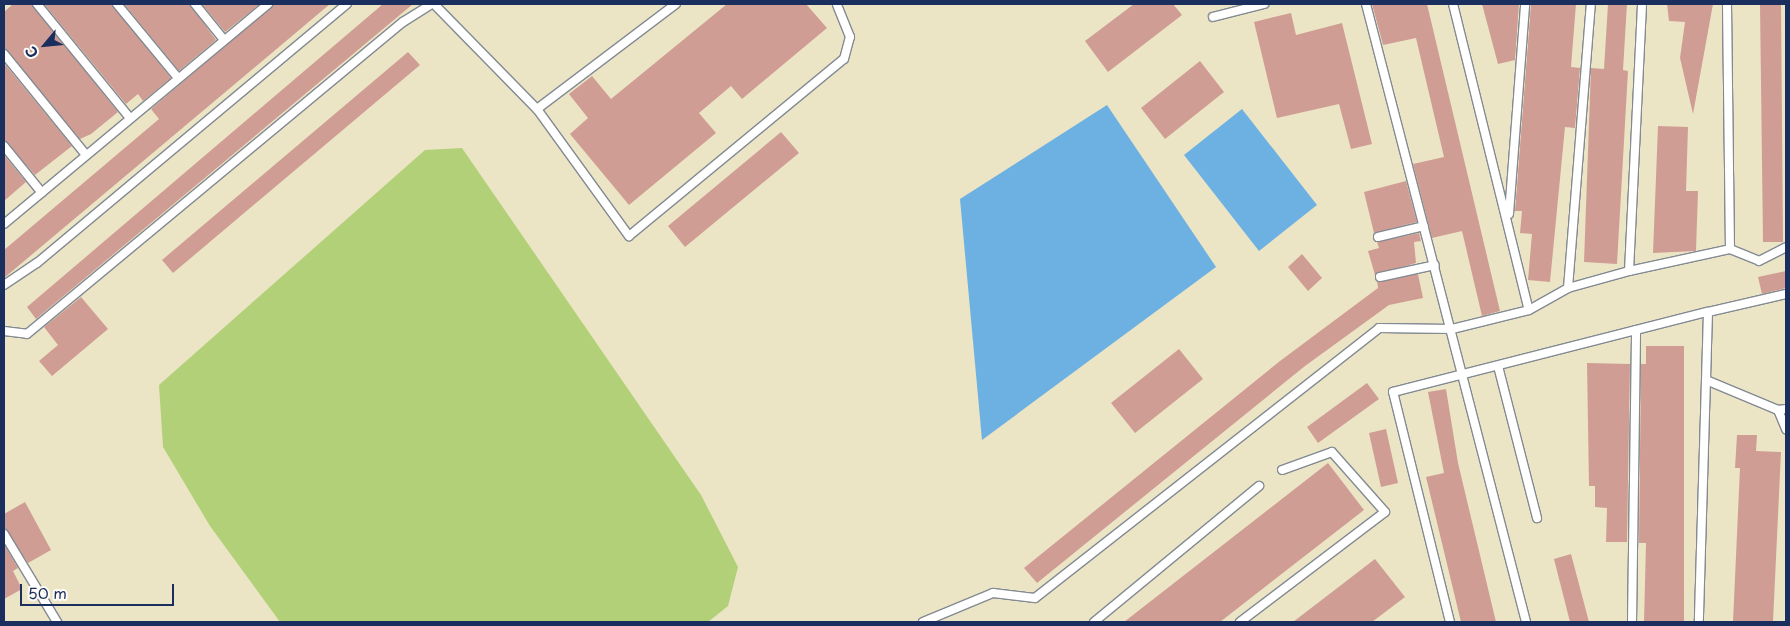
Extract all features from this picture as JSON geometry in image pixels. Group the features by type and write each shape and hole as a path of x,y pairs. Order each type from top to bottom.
{"lane":[{"path":"37,4 130,118"},
{"path":"117,4 178,78"},
{"path":"195,4 224,40"},
{"path":"4,224 268,4"},
{"path":"4,285 37,263 347,4"},
{"path":"4,331 28,334 403,22 433,4 537,109 629,236 844,59 850,37 837,4"},
{"path":"537,109 676,4"},
{"path":"1213,17 1264,4"},
{"path":"1366,4 1424,226 1466,374 1526,622"},
{"path":"1453,4 1509,222 1529,310"},
{"path":"1509,222 1525,4"},
{"path":"1568,288 1591,4"},
{"path":"1629,271 1642,4"},
{"path":"1727,4 1730,249"},
{"path":"4,54 86,155"},
{"path":"4,146 42,193"},
{"path":"1378,237 1424,226"},
{"path":"923,622 993,593 1035,598 1379,328 1452,329 1529,310 1568,288 1629,271 1730,249 1760,261 1786,248"},
{"path":"1380,277 1435,265"},
{"path":"1450,622 1393,392 1786,294"},
{"path":"1699,622 1708,312"},
{"path":"1632,622 1636,330"},
{"path":"1498,366 1537,518"},
{"path":"1706,380 1782,410 1786,429"},
{"path":"1240,622 1385,512 1332,452 1282,470"},
{"path":"1094,622 1259,486"},
{"path":"4,534 57,622"}],"green space":[{"path":"462,148 701,495 738,567 728,606 708,622 280,622 210,526 163,447 159,385 425,150"}],"water":[{"path":"1107,105 1216,267 982,440 960,199"},
{"path":"1242,109 1317,205 1259,251 1184,155"}],"building":[{"path":"13,4 32,4 118,112 91,134 80,139 4,48 4,12"},
{"path":"44,4 112,4 171,78 143,101 138,94 126,104"},
{"path":"124,4 190,4 216,40 179,71"},
{"path":"202,4 260,4 225,32"},
{"path":"274,4 330,4 4,278 4,250 159,119 151,109"},
{"path":"383,4 413,4 36,319 27,307"},
{"path":"727,4 806,4 827,28 742,99 731,86 699,113 716,133 629,205 570,134 588,118 569,94 592,76 611,99"},
{"path":"1134,4 1173,4 1182,15 1108,72 1085,41"},
{"path":"1372,4 1427,4 1500,311 1482,316 1462,231 1432,238 1413,164 1444,157 1416,38 1383,45"},
{"path":"1482,4 1519,4 1515,60 1498,64"},
{"path":"1531,4 1576,4 1571,67 1580,68 1575,128 1565,127 1550,282 1528,280 1532,234 1520,233 1522,211 1515,211"},
{"path":"1608,4 1627,4 1623,70 1628,71 1617,264 1584,262 1591,68 1604,69"},
{"path":"1667,4 1713,4 1693,114 1680,58 1685,22 1669,21"},
{"path":"1760,4 1781,4 1783,242 1763,242"},
{"path":"1291,13 1296,35 1342,23 1372,144 1351,149 1339,104 1277,118 1254,22"},
{"path":"408,52 420,65 173,273 162,260"},
{"path":"1200,61 1224,92 1165,139 1141,108"},
{"path":"4,63 72,146 35,175 4,140"},
{"path":"1658,126 1688,127 1686,191 1698,191 1696,251 1653,253"},
{"path":"781,132 799,153 685,247 668,226"},
{"path":"4,155 26,182 4,201"},
{"path":"1406,181 1417,222 1374,233 1364,192"},
{"path":"1419,233 1421,241 1414,242 1416,263 1375,275 1368,251 1379,248 1377,242"},
{"path":"1302,254 1322,278 1308,291 1288,267"},
{"path":"1786,271 1786,288 1762,294 1758,277"},
{"path":"1418,274 1423,298 1389,305 1305,366 1037,583 1024,568 1280,361 1378,288 1377,281"},
{"path":"81,297 108,329 52,376 39,361 58,345 44,327"},
{"path":"1646,346 1684,346 1684,622 1644,622 1646,543 1639,543 1641,364 1646,364"},
{"path":"1179,349 1203,379 1135,433 1111,403"},
{"path":"1587,363 1630,364 1627,542 1606,542 1607,508 1595,507 1595,486 1589,486"},
{"path":"1367,383 1379,399 1318,443 1307,427"},
{"path":"1446,389 1458,463 1496,622 1461,622 1426,477 1444,473 1428,392"},
{"path":"1386,429 1398,483 1381,487 1369,433"},
{"path":"1737,435 1757,435 1756,451 1781,452 1773,622 1733,622 1740,468 1735,468"},
{"path":"1328,463 1364,510 1220,622 1124,622"},
{"path":"25,502 51,550 28,563 4,528 4,514"},
{"path":"4,544 18,568 13,571 22,589 4,599"},
{"path":"1571,554 1589,622 1570,622 1554,559"},
{"path":"1375,559 1405,597 1372,622 1293,622"}]}
